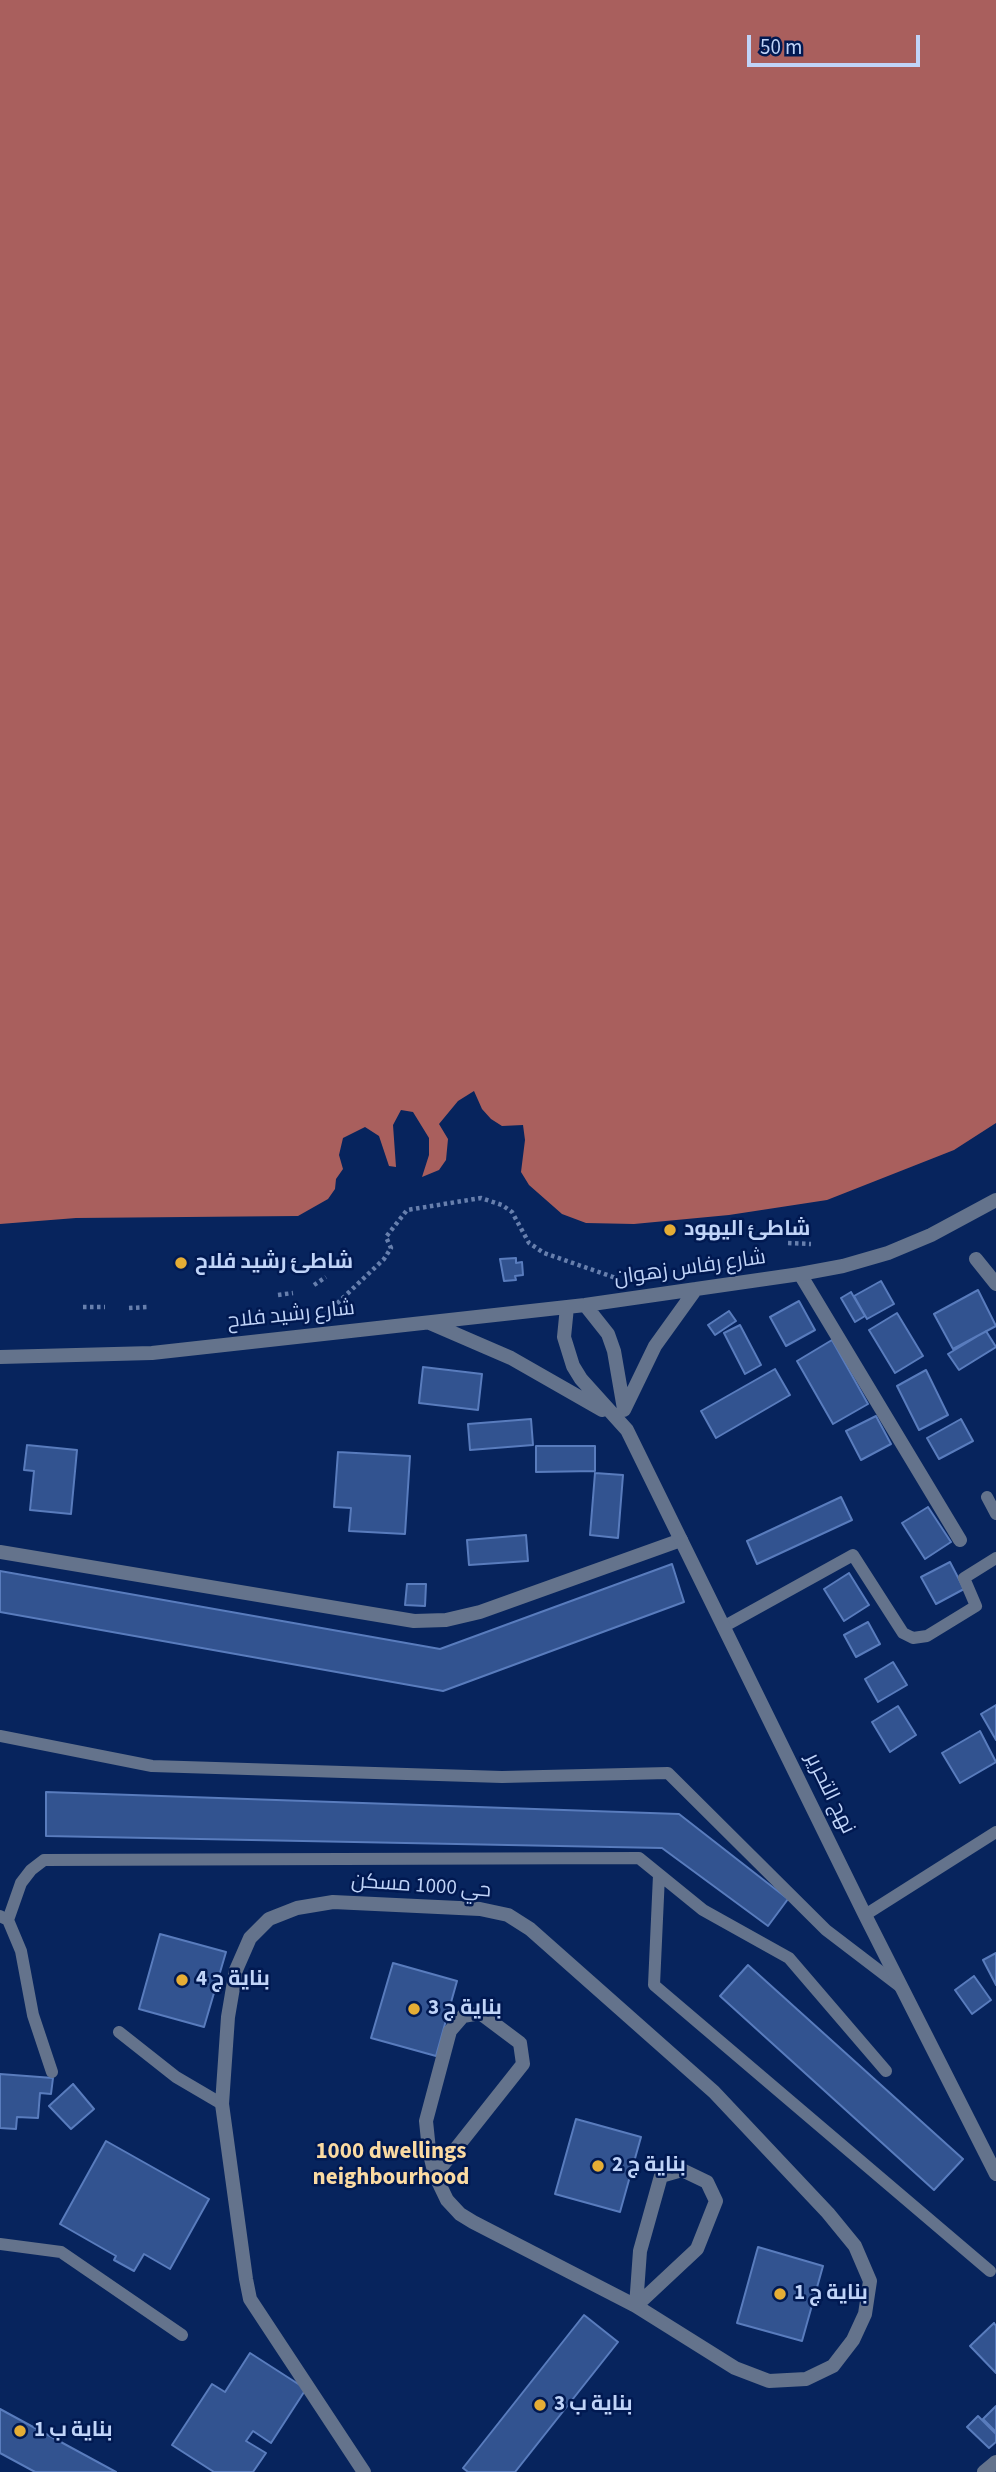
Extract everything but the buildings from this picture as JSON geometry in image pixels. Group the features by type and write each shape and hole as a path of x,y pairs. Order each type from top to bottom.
{"street":[{"name":"شارع رفاس زهوان","path":"585,1305 800,1274 854,1263 909,1245 996,1200"},
{"path":"976,1259 996,1283"},
{"path":"800,1274 960,1540"},
{"path":"620,1414 655,1346 696,1289"},
{"path":"585,1305 608,1334 614,1351 620,1414"},
{"name":"شارع رشيد فلاح","path":"0,1357 152,1353 585,1305"},
{"name":"نهج التحرير","path":"567,1307 564,1337 573,1366 581,1379 620,1414 864,1915 996,2174"},
{"path":"429,1322 520,1363 620,1414"},
{"path":"0,1552 414,1621 446,1620 480,1612 681,1540"},
{"name":"حي 1000 مسكن","path":"364,2472 250,2299 222,2104 228,2017 236,1970 250,1938 269,1919 297,1908 333,1902 480,1909 508,1915 556,1951 714,2092 828,2213 855,2246 870,2281 865,2314 853,2340 833,2365 806,2379 769,2381 734,2368 636,2306 460,2214 447,2200 435,2175 426,2122 450,2031 463,2017 480,2013 520,2043 523,2064 435,2175"},
{"path":"682,2170 707,2182 716,2202 697,2249 636,2306 640,2251 661,2176 682,2170"},
{"path":"984,2472 996,2462"}],"lane":[{"path":"987,1497 996,1514"},
{"path":"723,1627 853,1555 903,1633 913,1638 927,1636 976,1606 964,1578 996,1558"},
{"path":"0,1736 152,1766 502,1777 668,1773 826,1930 902,1988"},
{"path":"864,1915 996,1832"},
{"path":"52,2072 33,2015 20,1951 4,1918 21,1883 31,1870 44,1860 639,1858 703,1910 789,1958 886,2071"},
{"path":"659,1874 654,1985 990,2271"},
{"path":"119,2032 176,2077 222,2104"},
{"path":"0,2244 61,2252 182,2335"}],"path":[{"path":"327,1313 384,1259 391,1248 386,1237 407,1210 481,1198 502,1205 512,1212 529,1243 544,1253 616,1278"},
{"path":"788,1243 811,1244"},
{"path":"314,1285 326,1277"},
{"path":"278,1296 293,1293"},
{"path":"83,1307 105,1307"},
{"path":"129,1308 148,1307"}],"shaded area":[{"path":"0,0 996,0 996,1123 954,1150 827,1200 729,1215 634,1224 586,1223 562,1214 529,1185 521,1172 525,1140 523,1125 502,1126 491,1119 482,1109 474,1091 458,1101 439,1124 448,1139 446,1160 439,1170 422,1177 429,1155 429,1138 413,1112 401,1110 393,1125 396,1167 389,1166 379,1136 365,1127 343,1138 339,1155 343,1169 336,1179 335,1189 328,1199 298,1216 76,1218 0,1224"}],"place":[{"name":"شاطئ اليهود","path":"670,1230"},
{"name":"شاطئ رشيد فلاح","path":"181,1263"},
{"name":"بناية ج 4","path":"182,1980"},
{"name":"بناية ج 3","path":"414,2009"},
{"name":"بناية ج 2","path":"598,2166"},
{"name":"بناية ج 1","path":"780,2294"},
{"name":"بناية ب 3","path":"540,2405"},
{"name":"بناية ب 1","path":"20,2431"}],"district":[{"name":"1000 dwellings neighbourhood","path":"391,2166"}]}
